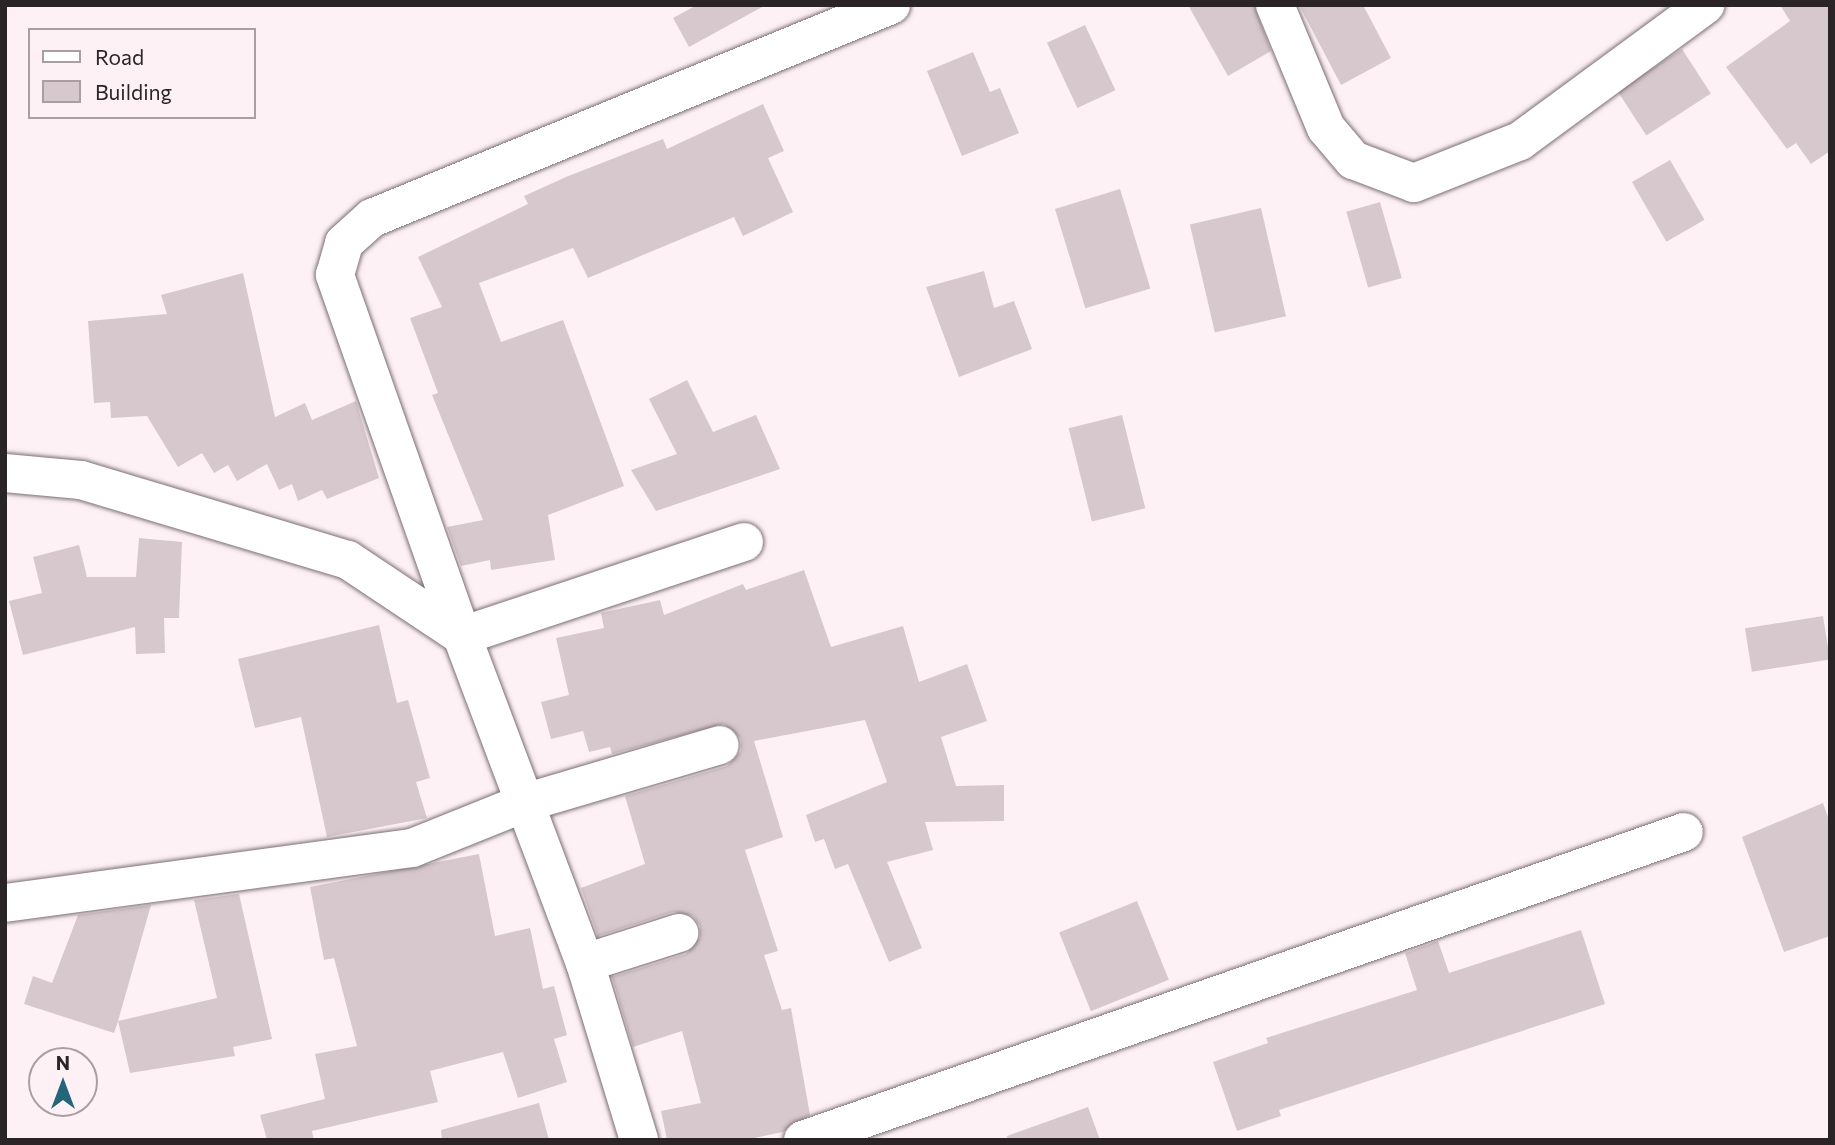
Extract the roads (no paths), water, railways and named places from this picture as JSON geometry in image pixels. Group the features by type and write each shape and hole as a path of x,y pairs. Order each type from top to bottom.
{"street":[{"path":"639,1140 585,963 462,636 335,275 344,243 372,218 891,5"},
{"path":"1275,5 1326,128 1353,160 1414,183 1520,141 1705,5"},
{"path":"5,473 81,480 348,560 462,636"},
{"path":"462,636 744,542"},
{"path":"5,903 412,848 524,803 720,745"},
{"path":"803,1140 1684,832"},
{"path":"585,963 680,933"}]}
